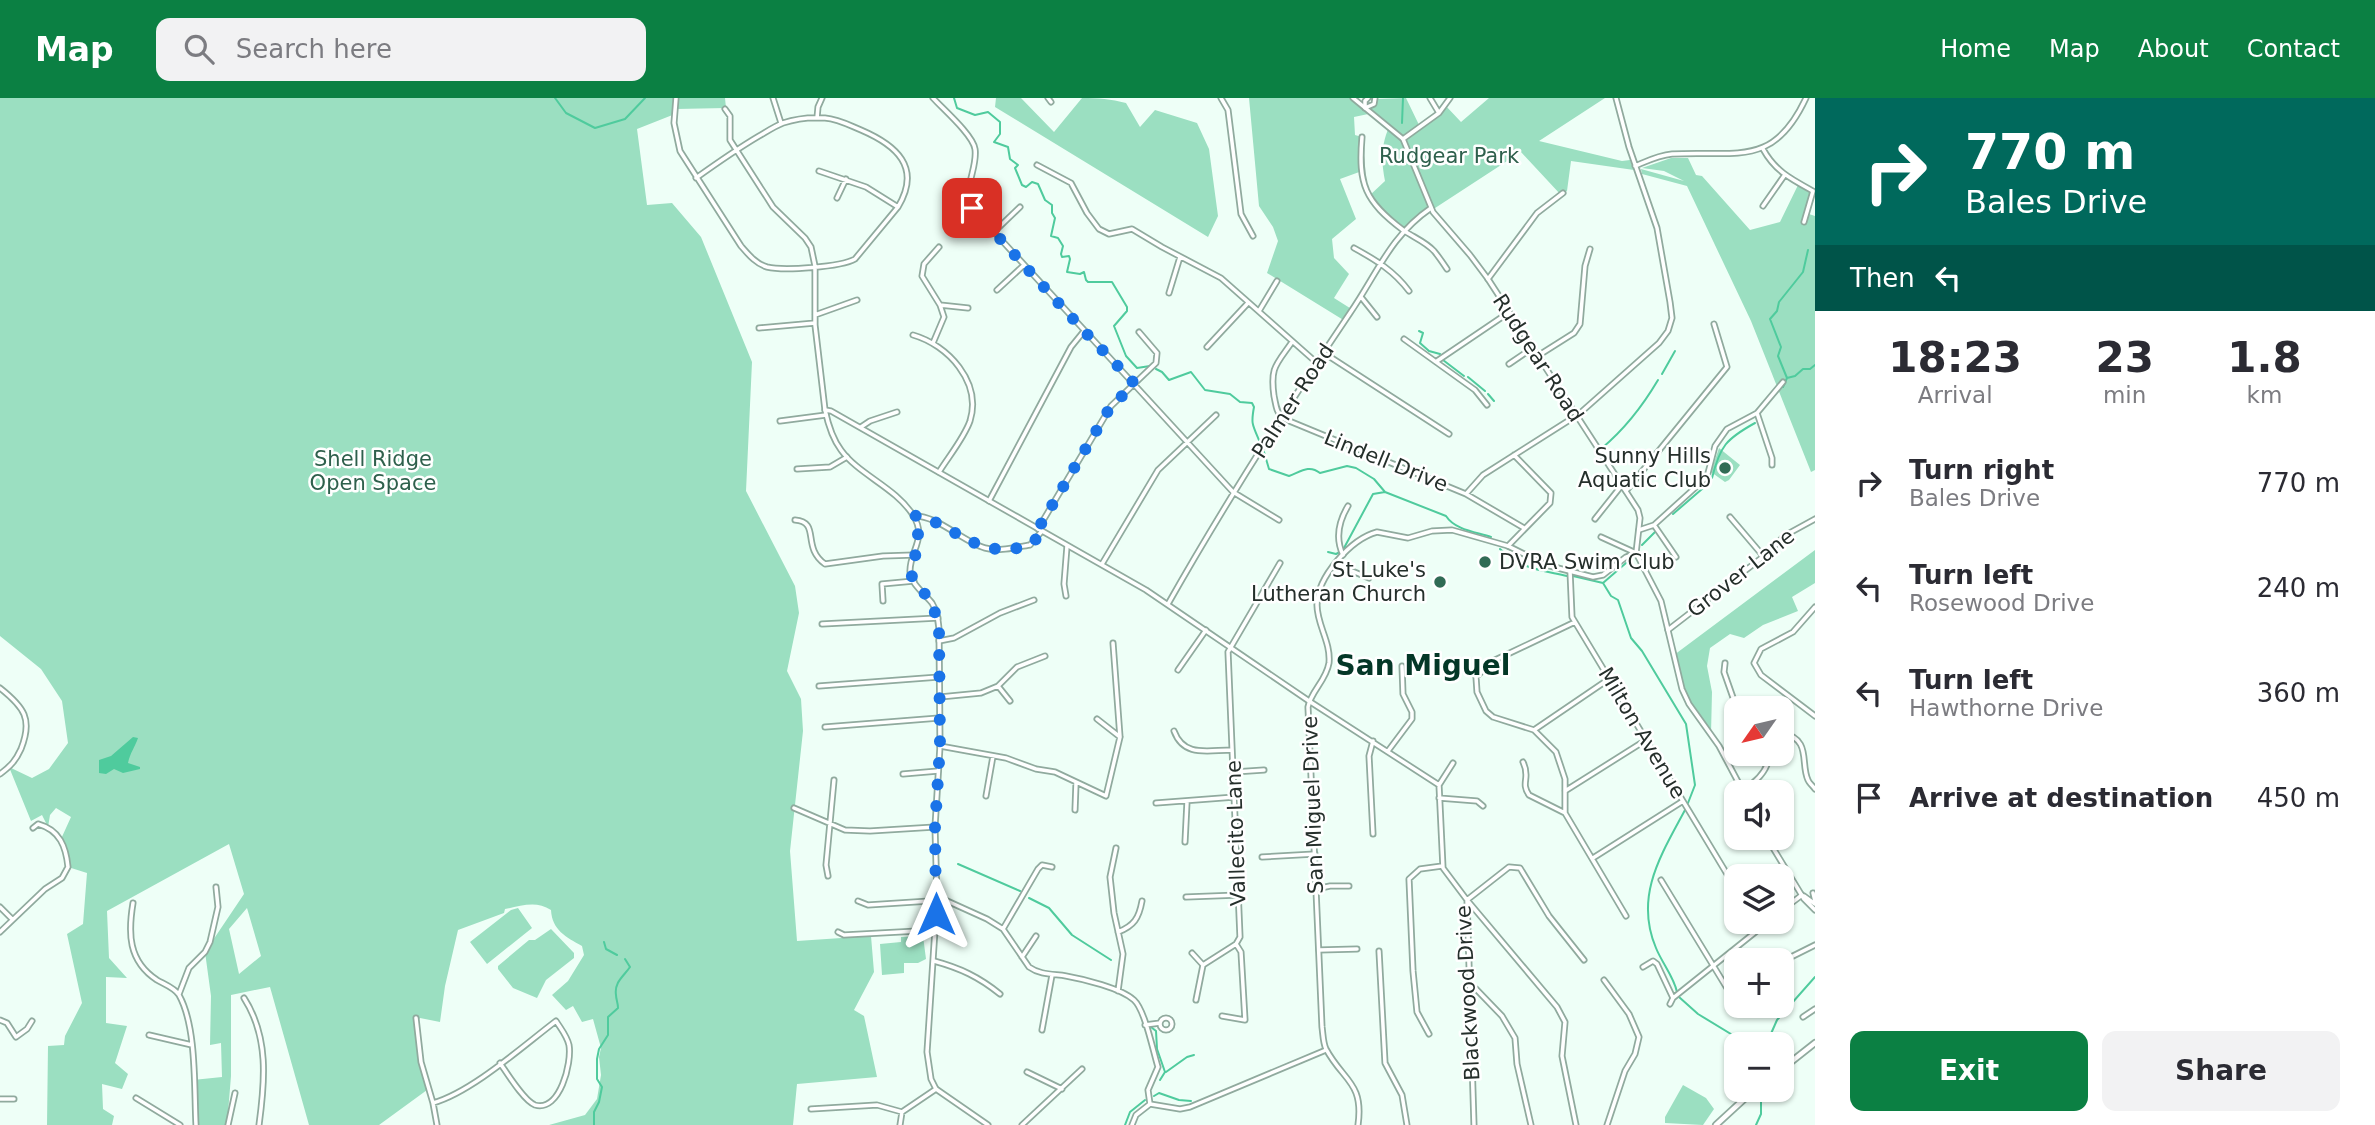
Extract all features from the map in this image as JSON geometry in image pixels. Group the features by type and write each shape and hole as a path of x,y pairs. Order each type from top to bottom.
{"main road":[{"path":"1794,1060 1815,1043"},
{"path":"1716,1125 1741,1102"}],"street":[{"path":"676,98 675,136 680,151 696,178 741,246 750,257 767,267 796,269 845,264 855,260 898,207 903,197 907,174 903,160 883,139 839,121 817,118 781,123 736,149 696,178"},
{"path":"773,98 781,123"},
{"path":"817,118 822,98"},
{"path":"933,98 974,144 968,200 972,208 1233,492 1279,520"},
{"path":"1221,98 1228,110 1241,214 1253,236"},
{"name":"Rudgear Road","path":"1353,98 1403,139 1431,208 1488,279 1536,357 1638,510 1636,553"},
{"path":"1368,98 1364,102 1365,108 1374,104 1375,98"},
{"path":"1430,98 1439,113"},
{"path":"1403,139 1439,113 1450,98"},
{"path":"1466,494 1483,475 1576,415 1658,343 1668,331 1672,318 1657,228 1635,166 1616,98"},
{"path":"1635,166 1670,154 1731,155 1762,148 1783,133 1799,114 1806,98"},
{"path":"725,109 730,116 730,139 736,149 773,207 811,247 815,266 815,323 831,433 847,457 878,481 913,516 919,538 910,572 933,605 938,618 940,697 935,827 936,930 926,1044 931,1079 936,1089 988,1125"},
{"path":"1362,137 1360,161 1364,189 1375,206 1433,250 1447,269"},
{"path":"1762,148 1771,163 1784,176 1814,189 1804,222"},
{"path":"1037,164 1071,183 1099,229 1110,234 1132,229 1213,273 1317,363"},
{"path":"819,170 881,195 898,207"},
{"path":"1763,206 1784,176"},
{"path":"837,198 845,179"},
{"path":"1488,279 1537,213 1563,193"},
{"path":"994,232 1020,207"},
{"name":"Palmer Road","path":"1168,604 1233,492 1361,297 1380,262 1404,230 1431,208"},
{"path":"933,343 944,317 940,305 922,276 924,264 939,247"},
{"path":"1354,248 1380,262 1399,278 1409,292"},
{"path":"1536,357 1574,333 1580,324 1585,266 1590,248"},
{"path":"1169,293 1180,257"},
{"path":"997,290 1024,265"},
{"path":"1259,311 1276,281"},
{"path":"1361,297 1377,317"},
{"path":"815,315 857,300"},
{"path":"1207,347 1248,303"},
{"path":"940,305 968,308"},
{"path":"1436,361 1508,313"},
{"path":"759,328 815,323"},
{"path":"1626,491 1727,367 1714,324"},
{"path":"989,500 1072,347 1084,331"},
{"path":"913,516 925,517 977,545 994,550 1030,545 1111,406 1156,363 1157,353 1139,332"},
{"path":"913,335 933,343 953,359 970,382 969,423 939,472"},
{"path":"1404,340 1475,390 1487,405"},
{"path":"1282,418 1276,410 1271,377 1273,369 1292,342"},
{"path":"1509,364 1531,349"},
{"path":"1324,353 1449,434"},
{"path":"1639,530 1654,525 1707,477 1715,446 1727,429 1757,413 1783,382"},
{"path":"780,421 831,411 1168,604 1309,701 1439,785 1453,763"},
{"path":"861,428 870,421 897,412"},
{"path":"1757,413 1773,458 1772,465"},
{"path":"1102,564 1158,470 1216,415"},
{"name":"Lindell Drive","path":"1282,418 1466,494 1524,528"},
{"path":"1508,546 1550,503 1551,493 1514,455"},
{"path":"797,469 830,467 847,457"},
{"path":"1595,519 1622,485"},
{"path":"1343,555 1339,532 1348,506"},
{"path":"1730,517 1764,556"},
{"name":"Grover Lane","path":"1668,630 1764,556 1784,536 1815,519"},
{"path":"795,520 808,524 813,553 825,564 883,556 914,555"},
{"path":"1654,525 1676,557"},
{"name":"San Miguel Drive","path":"1358,1125 1358,1094 1326,1049 1322,1027 1309,701 1328,669 1329,647 1317,604 1319,594 1343,555 1360,540 1377,532 1408,538 1447,530 1508,546 1537,561 1593,577 1603,575 1626,557 1636,553"},
{"path":"1601,537 1636,553 1661,601 1682,689 1689,704 1719,746 1737,780"},
{"path":"1066,596 1064,583 1067,545"},
{"path":"1231,647 1280,563"},
{"path":"1335,564 1369,578"},
{"name":"Milton Avenue","path":"1570,571 1571,613 1575,622 1724,868"},
{"path":"883,601 882,584 914,581"},
{"path":"939,641 954,638 998,614 1034,600"},
{"path":"1815,607 1793,632 1761,649 1754,663 1761,675 1815,716"},
{"path":"822,624 938,618"},
{"path":"1575,622 1493,661 1476,677 1477,692 1486,711 1493,717 1534,730 1556,752 1563,770 1565,813 1626,916"},
{"path":"1178,670 1206,630"},
{"path":"940,746 1055,772 1106,796 1119,737 1113,643"},
{"name":"Vallecito Lane","path":"1222,1016 1245,1020 1241,952 1236,944 1240,937 1228,652 1231,647"},
{"path":"940,697 981,693 998,686 1017,667 1045,656"},
{"path":"1725,663 1724,672 1732,696"},
{"path":"1388,751 1412,719 1412,712 1403,694 1402,666"},
{"path":"819,686 939,677"},
{"path":"1534,730 1609,679"},
{"path":"998,686 1010,701"},
{"path":"0,688 19,705 28,723 16,760 0,774"},
{"path":"825,727 939,718"},
{"path":"1097,719 1119,737"},
{"path":"1174,731 1179,744 1188,750 1232,750"},
{"path":"1565,791 1646,740"},
{"path":"1373,741 1369,756 1373,834"},
{"path":"1794,741 1802,748 1808,779 1815,789"},
{"path":"986,796 993,756"},
{"path":"1523,762 1528,773 1525,785 1528,795 1565,813"},
{"path":"1755,780 1768,766"},
{"path":"1234,772 1264,770"},
{"path":"903,774 938,771"},
{"path":"828,876 826,865 834,780"},
{"path":"1075,810 1076,783"},
{"name":"Blackwood Drive","path":"1439,785 1443,866 1445,873 1466,900 1474,1125"},
{"path":"1156,803 1235,797"},
{"path":"1439,798 1477,801 1483,806"},
{"path":"1185,842 1187,802"},
{"path":"1592,858 1684,802"},
{"path":"794,808 845,830 935,827"},
{"path":"0,932 62,878 68,867 61,839 47,827 38,824 33,828"},
{"path":"1116,848 1110,877 1123,954 1118,991"},
{"path":"1774,850 1802,895 1815,910"},
{"path":"1262,856 1315,853"},
{"path":"1003,929 1038,869 1042,865 1052,867"},
{"path":"1429,1034 1418,1012 1413,971 1409,879 1420,869 1443,866"},
{"path":"1576,1125 1562,1056 1565,1022 1557,1007 1466,900 1509,867 1520,869 1549,916 1584,960"},
{"path":"1661,880 1724,983"},
{"path":"1316,889 1349,886"},
{"path":"196,1125 192,1045 179,994 189,968 210,943 218,907 216,887"},
{"path":"1807,898 1814,892"},
{"path":"1814,892 1815,902"},
{"path":"1186,897 1239,895"},
{"path":"1802,895 1815,902"},
{"path":"1794,901 1802,895"},
{"path":"858,901 868,905 945,900 1003,929 1034,971 1067,976 1118,991 1136,1002 1158,1067 1148,1090 1150,1104"},
{"path":"1118,932 1134,923 1142,901"},
{"path":"133,903 129,925 133,954 149,974 179,994"},
{"path":"0,906 12,919"},
{"path":"838,932 844,935 936,930"},
{"path":"1670,1004 1673,998 1753,934"},
{"path":"1022,957 1036,936"},
{"path":"1196,1000 1203,965 1236,944"},
{"path":"1794,956 1815,945"},
{"path":"1319,950 1357,949"},
{"path":"1379,951 1385,1063 1402,1095 1408,1125"},
{"path":"1192,953 1203,965"},
{"path":"934,961 957,967 982,979 1000,993"},
{"path":"1643,967 1653,961 1657,964 1673,998"},
{"path":"1042,1030 1052,975"},
{"path":"1604,980 1629,1014 1640,1037 1635,1054 1625,1071 1607,1125"},
{"path":"1469,986 1476,989 1511,1027 1517,1045 1517,1064 1531,1125"},
{"path":"244,998 258,1025 263,1043 264,1082 259,1125"},
{"path":"1803,1017 1815,1009"},
{"path":"416,1018 421,1062 438,1125"},
{"path":"0,1020 7,1023 16,1037 27,1029 32,1021"},
{"path":"433,1102 449,1098 556,1021 565,1035 569,1048 560,1092 555,1100 547,1105 534,1105 525,1097 500,1063"},
{"path":"1144,1025 1160,1023"},
{"path":"149,1035 192,1045"},
{"path":"1132,1125 1136,1115 1150,1104 1181,1109 1190,1107 1326,1049"},
{"path":"1022,1125 1082,1069"},
{"path":"1027,1072 1062,1090"},
{"path":"900,1125 902,1112 936,1089"},
{"path":"228,1125 235,1093"},
{"path":"136,1098 180,1125"},
{"path":"0,1099 14,1099"},
{"path":"811,1109 877,1105 902,1112"}],"green space":[{"name":"Shell Ridge Open Space","path":"0,98 725,98 726,108 676,109 675,114 637,129 647,205 672,203 701,237 752,362 746,491 795,586 799,613 787,671 801,699 803,731 790,851 797,941 871,936 874,972 854,1010 864,1016 877,1077 797,1084 793,1125 549,1125 585,1115 597,1099 601,1075 601,1048 593,1019 582,1022 573,1006 566,1010 552,995 568,981 584,955 582,946 557,928 551,910 540,905 528,905 505,909 504,913 458,930 440,1022 420,1018 416,1023 427,1090 379,1125 309,1125 270,987 231,995 231,1076 227,1125 196,1125 193,1080 222,1077 221,1043 210,1045 211,996 205,952 244,894 229,844 107,911 109,958 127,978 106,977 106,1023 127,1026 115,1063 128,1074 122,1089 102,1084 103,1109 114,1116 112,1125 47,1125 48,1046 64,1045 65,1036 82,1003 67,934 83,924 87,873 68,867 61,839 71,817 56,808 50,815 48,827 42,815 31,821 9,767 32,778 49,769 68,743 62,701 41,669 0,636","holes":["247,908 261,956 239,974 229,929"]},
{"path":"996,98 1021,98 1054,132 1082,98 1126,103 1140,127 1155,110 1197,123 1209,149 1218,216 1208,237 995,107"},
{"name":"Rudgear Park","path":"1249,98 1353,98 1365,108 1371,106 1375,99 1406,98 1420,127 1445,105 1461,122 1489,98 1605,98 1539,141 1622,161 1630,160 1634,170 1571,161 1567,191 1561,195 1521,152 1431,209 1404,230 1375,207 1369,196 1385,181 1382,153 1389,127 1373,113 1354,117 1355,135 1362,137 1362,171 1340,179 1356,219 1332,239 1334,258 1349,274 1334,298 1353,310 1345,321 1267,273 1278,241 1273,227 1259,206"},
{"path":"1671,158 1688,158 1696,175 1702,176 1750,230 1780,222 1799,183 1813,191 1806,213 1815,216 1815,470 1811,472 1751,321 1687,186 1642,174 1641,169 1684,181 1664,171 1642,168"},
{"name":"Sunny Hills Aquatic Club","path":"1719,448 1740,465 1725,482 1711,472"},
{"path":"1815,550 1815,583 1792,597 1798,611 1763,625 1744,638 1730,634 1710,648 1707,666 1712,692 1711,734 1688,697 1674,655"},
{"path":"518,908 532,928 487,964 470,942 511,910"},
{"path":"551,929 574,953 574,958 546,980 537,998 513,988 498,966 529,940 535,940"},
{"path":"923,936 926,959 918,963 904,963 904,973 882,975 880,944 901,942 901,937"},
{"path":"1683,1085 1706,1098 1714,1109 1703,1125 1665,1123 1665,1117"}],"shaded area":[{"path":"133,737 138,738 128,763 140,769 123,773 114,769 106,774 99,773 99,760 111,756"}],"waterway":[{"path":"555,98 566,113 595,128 625,119 645,98"},
{"path":"954,98 957,108 975,115 988,112 1000,122 1000,134 994,142 1008,147 1010,159 1018,165 1015,168 1022,185 1026,187 1032,182 1038,184 1045,200 1052,205 1055,218 1051,236 1058,238 1063,246 1062,257 1069,256 1067,272 1084,272 1088,282 1112,282 1127,307 1127,311 1114,326 1126,356 1137,368 1150,366"},
{"path":"1402,123 1403,98"},
{"path":"1787,378 1778,356 1781,347 1770,319 1777,311 1779,302 1803,272 1808,250"},
{"path":"1419,331 1423,333 1420,343 1429,351 1440,354"},
{"path":"1662,374 1675,351"},
{"path":"1443,360 1464,376"},
{"path":"1783,387 1787,378 1815,365"},
{"path":"1156,369 1169,380 1191,372 1205,390 1230,394 1240,402 1252,403 1253,423 1259,440"},
{"path":"1468,377 1485,391"},
{"path":"1602,448 1633,417 1658,380"},
{"path":"1488,394 1494,401"},
{"path":"1712,478 1726,444 1755,423"},
{"path":"1264,452 1269,469 1289,476 1308,469 1320,473 1347,466 1356,468 1374,479 1385,492 1446,516 1460,527 1491,537"},
{"path":"1673,514 1709,483"},
{"path":"1344,548 1373,494 1385,492"},
{"path":"1642,545 1656,531"},
{"path":"1500,549 1523,565 1567,576"},
{"path":"1328,552 1340,552"},
{"path":"1603,583 1626,563"},
{"path":"1573,576 1603,583 1611,596 1618,600 1631,638 1642,651 1686,724 1695,785 1688,803"},
{"path":"1677,992 1656,948 1648,911 1653,876 1685,810"},
{"path":"958,864 1020,891"},
{"path":"1029,898 1049,908 1072,935 1111,960"},
{"path":"604,942 606,949 617,955"},
{"path":"594,1125 594,1112 602,1087 597,1079 597,1059 599,1049 608,1035 608,1017 618,1008 616,986 630,967 625,959"},
{"path":"1772,1032 1777,1020 1815,977"},
{"path":"1679,997 1698,1014 1728,1032"},
{"path":"1151,1027 1156,1031 1157,1049 1165,1072 1160,1080"},
{"path":"1166,1072 1194,1055"},
{"path":"1154,1096 1159,1093 1191,1101"},
{"path":"1125,1125 1130,1112 1145,1100"},
{"path":"1756,1125 1761,1114 1761,1102"}],"place":[{"name":"Sunny Hills Aquatic Club","path":"1725,468"},
{"name":"DVRA Swim Club","path":"1485,562"},
{"name":"St Luke's Lutheran Church","path":"1440,582"}],"district":[{"name":"San Miguel","path":"1423,665"}],"route":[{"path":"936,914 935,827 940,746 939,629 937,612 911,575 919,538 913,516 925,517 985,548 994,550 1030,545 1042,531 1038,529 1111,406 1135,384 972,208"}]}
